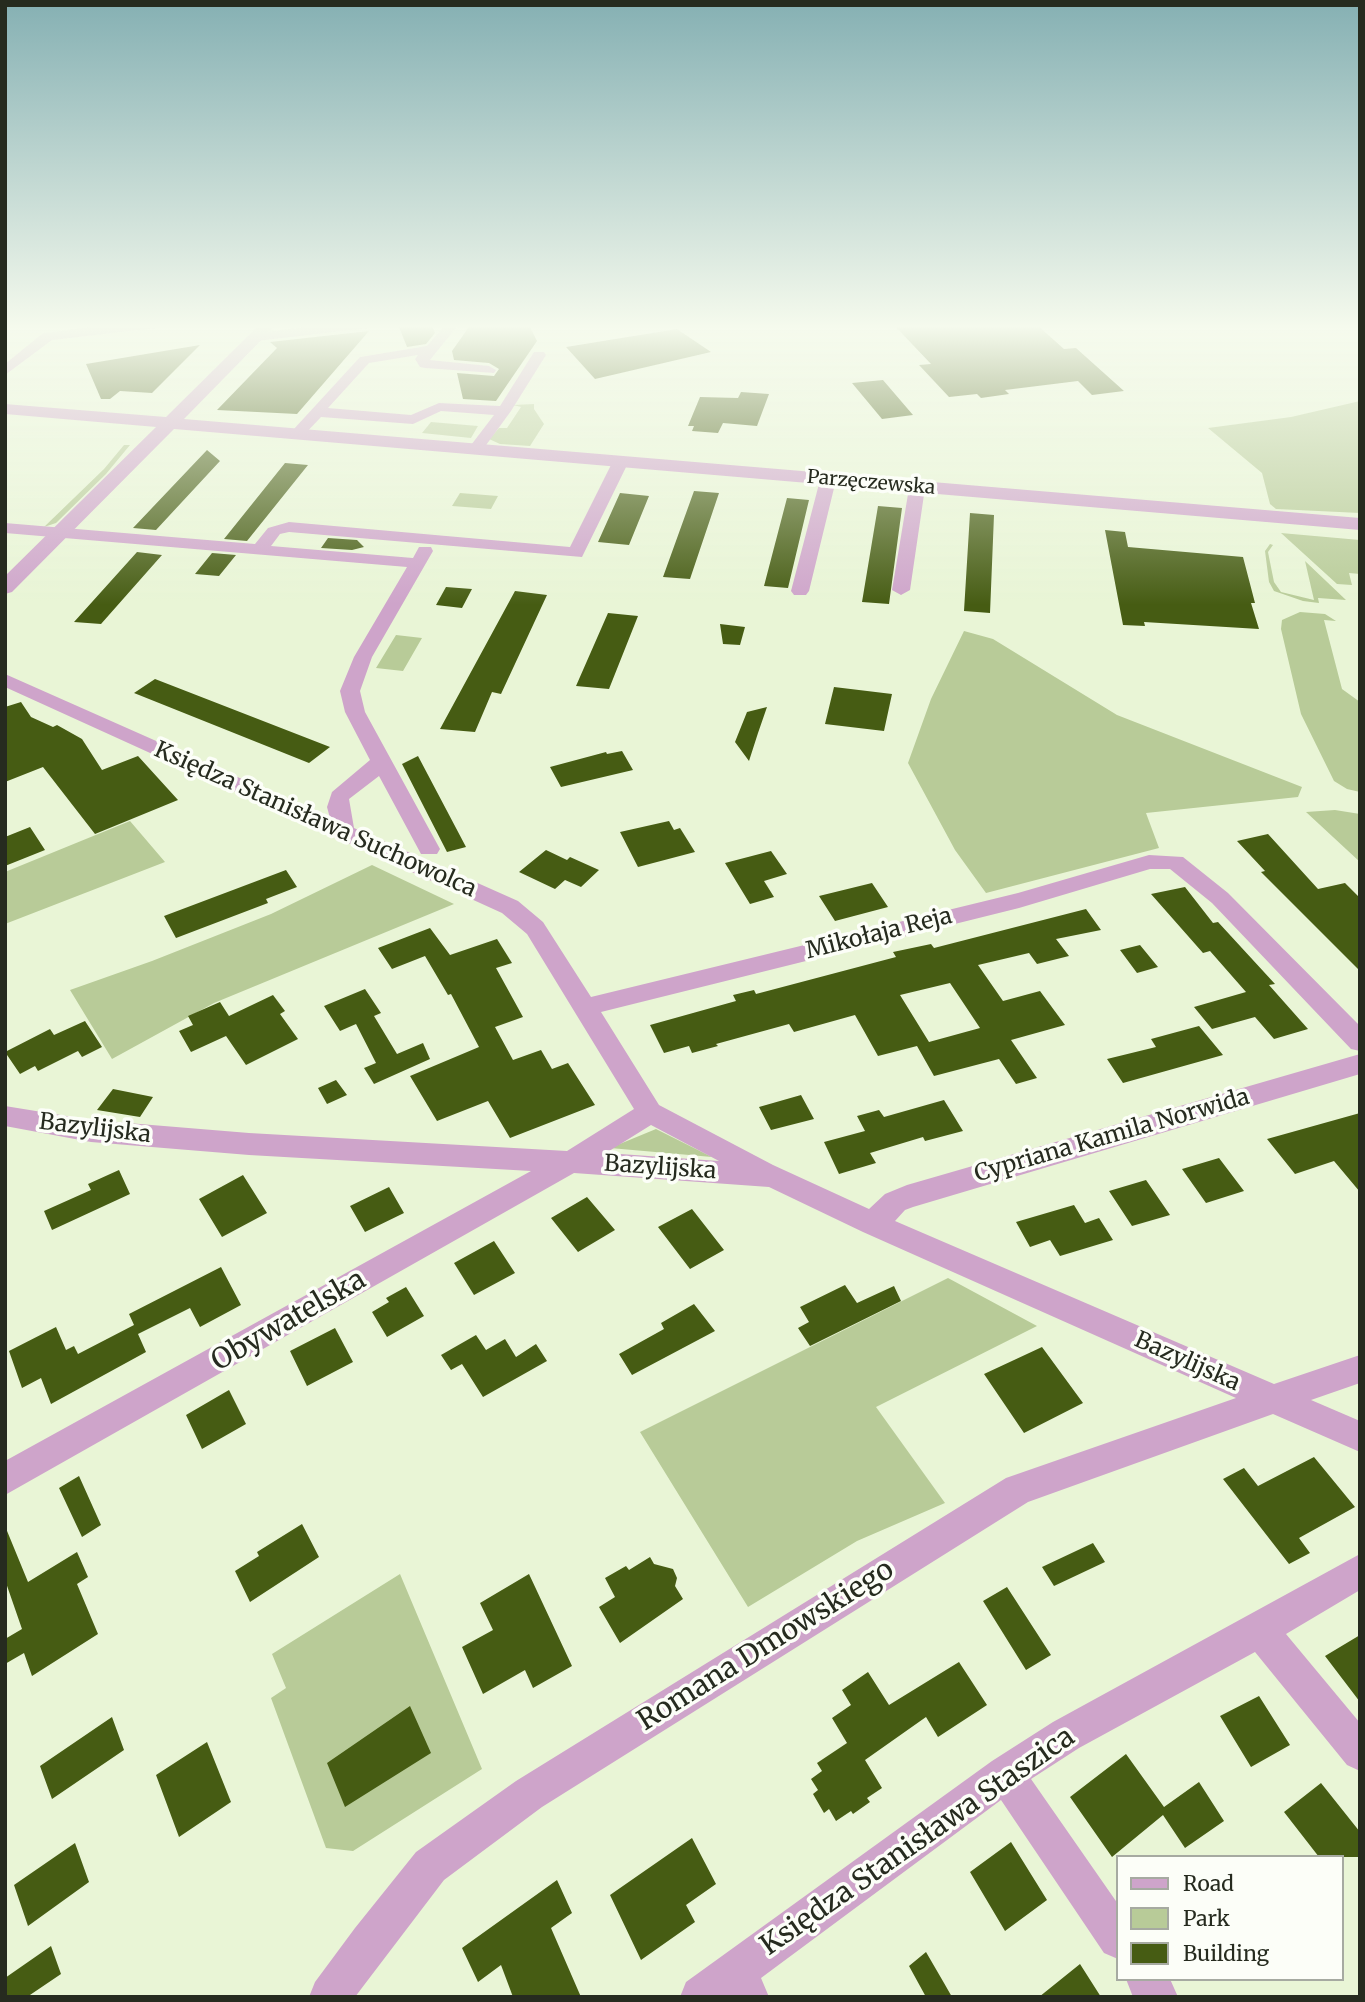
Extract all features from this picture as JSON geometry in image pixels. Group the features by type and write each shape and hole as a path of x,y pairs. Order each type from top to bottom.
{"street":[{"name":"Parzęczewska","path":"103,417 1360,524"},
{"path":"5,588 174,417"},
{"path":"298,433 314,417"},
{"path":"383,417 413,420 418,417"},
{"path":"476,449 499,417"},
{"path":"260,548 274,531 289,527 431,542 576,553 621,461"},
{"path":"800,591 828,480"},
{"path":"901,590 917,488"},
{"path":"5,528 260,548 417,564"},
{"path":"429,849 355,712 350,691 362,657 431,542"},
{"name":"Księdza Stanisława Suchowolca","path":"11,687 510,907 536,928 586,1007"},
{"path":"345,833 338,807 339,797 376,768 381,759"},
{"name":"Mikołaja Reja","path":"586,1007 1019,900 1149,862 1175,862 1220,898 1360,1042"},
{"path":"586,1007 650,1112 772,1176"},
{"name":"Cypriana Kamila Norwida","path":"873,1224 895,1202 907,1197 1360,1064"},
{"name":"Obywatelska","path":"5,1479 571,1162 650,1112"},
{"name":"Bazylijska","path":"5,1116 91,1131 236,1143 772,1176 873,1224 1360,1437"},
{"path":"1270,1399 1360,1368"},
{"name":"Romana Dmowskiego","path":"330,1997 369,1942 430,1866 529,1794 1018,1489 1270,1399"},
{"name":"Księdza Stanisława Staszica","path":"701,1997 742,1984 1005,1774 1066,1735 1260,1630 1360,1571"},
{"path":"1260,1630 1360,1752"},
{"path":"1005,1774 1116,1936"},
{"path":"1147,1981 1157,1997"}],"green space":[{"path":"514,417 540,417 544,424 530,446 500,444 489,439 499,428 507,428"},
{"path":"1288,417 1360,417 1360,513 1276,509 1270,504 1262,473 1208,428"},
{"path":"431,422 478,426 471,438 422,433"},
{"path":"124,445 130,445 106,474 56,523 44,527 104,469"},
{"path":"460,493 498,496 491,509 452,506"},
{"path":"1281,533 1360,540 1360,574 1349,573 1352,585 1337,584"},
{"path":"1270,544 1273,545 1268,552 1274,582 1281,592 1314,600 1305,561 1346,600 1318,598 1319,603 1303,601 1274,591 1269,582 1265,551"},
{"path":"1300,612 1325,614 1336,621 1324,620 1342,689 1360,702 1360,792 1347,789 1334,781 1301,714 1281,629 1282,620"},
{"path":"964,631 993,639 1117,715 1302,787 1298,797 1146,813 1159,848 986,893 955,850 908,763 931,699"},
{"path":"396,635 422,638 403,671 376,668"},
{"path":"1335,810 1360,814 1360,862 1306,812"},
{"path":"130,821 165,862 5,924 5,872"},
{"path":"372,865 454,904 214,1003 112,1059 70,990 271,914"},
{"path":"656,1129 712,1157 610,1148"},
{"path":"948,1278 1037,1326 876,1407 945,1503 857,1541 748,1607 640,1432"},
{"path":"400,1574 482,1769 353,1851 326,1848 271,1698 286,1688 272,1654"}],"building":[{"path":"692,417 760,417 757,426 723,423 718,433 692,431 694,426 688,426"},
{"path":"207,450 220,461 156,530 133,528"},
{"path":"285,463 308,465 247,541 224,539"},
{"path":"694,491 719,493 690,579 663,577"},
{"path":"620,493 649,496 629,545 598,542"},
{"path":"787,498 809,500 788,588 764,586"},
{"path":"878,506 902,508 889,604 862,602"},
{"path":"970,513 994,515 990,613 964,611"},
{"path":"1105,530 1125,532 1128,547 1243,557 1255,603 1251,603 1259,629 1144,622 1145,626 1123,625"},
{"path":"328,538 357,540 364,547 352,550 321,548"},
{"path":"137,552 162,555 101,624 74,622"},
{"path":"212,553 236,555 219,576 195,574"},
{"path":"446,587 472,589 462,608 436,605"},
{"path":"515,591 547,595 501,694 492,692 475,732 440,729"},
{"path":"608,613 638,616 609,689 576,686"},
{"path":"720,624 745,627 740,645 723,644"},
{"path":"155,679 330,747 309,763 134,693"},
{"path":"834,687 892,694 884,731 825,724"},
{"path":"21,702 31,717 53,727 57,725 82,739 102,770 138,756 178,800 95,834 43,767 5,782 5,707"},
{"path":"767,707 749,761 735,742 747,712"},
{"path":"622,751 633,770 561,787 550,767 606,752"},
{"path":"418,756 466,847 447,852 402,764"},
{"path":"669,821 674,830 680,828 695,852 638,867 620,832"},
{"path":"30,827 45,850 5,866 5,837"},
{"path":"1268,834 1318,889 1345,883 1360,898 1360,971 1261,872 1265,871 1237,841"},
{"path":"546,850 599,870 581,887 565,880 555,889 519,872"},
{"path":"771,851 787,874 764,881 774,897 750,904 725,863"},
{"path":"286,870 297,887 266,899 268,903 176,938 164,916"},
{"path":"872,883 888,907 835,921 819,896"},
{"path":"1185,887 1213,923 1218,922 1275,984 1269,985 1308,1029 1274,1039 1255,1017 1212,1029 1194,1007 1246,992 1210,951 1203,953 1151,894"},
{"path":"1086,909 1101,930 1056,939 1069,956 1037,964 1029,953 978,965 1003,1001 1040,991 1065,1025 1011,1040 1037,1078 1016,1084 999,1059 934,1076 917,1046 878,1056 855,1015 794,1032 789,1024 692,1053 689,1046 664,1053 650,1025 736,1001 733,995 754,990 756,994 896,957 893,952 931,944 934,948","holes":["950,983 980,1028 929,1042 900,995"]},
{"path":"430,928 450,955 497,939 512,963 496,968 523,1017 495,1027 513,1060 541,1050 552,1069 568,1063 595,1105 510,1138 488,1101 437,1121 410,1076 479,1047 451,994 448,995 425,956 392,969 378,948"},
{"path":"1140,945 1158,967 1137,973 1120,950"},
{"path":"365,989 381,1013 374,1016 397,1054 423,1043 430,1059 374,1084 364,1068 376,1063 356,1024 340,1031 324,1006"},
{"path":"273,995 285,1011 280,1014 298,1039 246,1065 226,1036 191,1052 179,1031 193,1025 188,1016 220,1002 229,1016"},
{"path":"85,1021 102,1047 82,1057 78,1051 38,1071 35,1066 20,1074 5,1052 50,1029 54,1035"},
{"path":"1199,1026 1223,1055 1123,1083 1107,1059 1156,1047 1151,1039"},
{"path":"336,1080 347,1095 327,1104 318,1088"},
{"path":"113,1089 153,1097 140,1117 97,1110"},
{"path":"801,1095 814,1119 771,1130 759,1107"},
{"path":"944,1100 963,1131 925,1141 923,1137 870,1153 876,1163 839,1174 824,1142 865,1131 857,1116 879,1110 884,1117"},
{"path":"1360,1113 1360,1192 1334,1161 1295,1174 1267,1139"},
{"path":"1219,1158 1244,1191 1206,1203 1182,1169"},
{"path":"119,1170 130,1194 52,1230 44,1211 91,1190 88,1184"},
{"path":"243,1175 267,1213 222,1237 199,1199"},
{"path":"1146,1180 1170,1215 1132,1226 1109,1191"},
{"path":"389,1187 404,1213 365,1232 350,1206"},
{"path":"587,1197 615,1230 578,1252 551,1218"},
{"path":"1074,1205 1085,1223 1099,1218 1113,1240 1060,1256 1050,1240 1030,1247 1016,1222"},
{"path":"692,1209 724,1250 690,1269 658,1227"},
{"path":"494,1241 515,1273 474,1295 454,1263"},
{"path":"221,1267 241,1305 200,1327 190,1308 138,1334 146,1352 51,1404 41,1378 22,1388 9,1351 56,1327 66,1350 74,1346 78,1354 134,1325 129,1314"},
{"path":"845,1285 857,1303 894,1286 901,1301 810,1346 798,1328 809,1322 800,1307"},
{"path":"406,1287 424,1316 387,1337 372,1312 389,1302 386,1298"},
{"path":"694,1304 715,1331 632,1375 619,1354 664,1329 661,1323"},
{"path":"335,1328 353,1362 307,1386 290,1351"},
{"path":"476,1335 486,1350 505,1339 516,1357 536,1344 547,1361 483,1397 462,1364 451,1370 441,1355"},
{"path":"1042,1347 1083,1403 1024,1433 984,1374"},
{"path":"229,1390 246,1424 202,1449 186,1415"},
{"path":"1314,1457 1355,1507 1299,1538 1310,1553 1289,1564 1223,1479 1244,1468 1258,1486"},
{"path":"79,1476 101,1525 82,1537 59,1488"},
{"path":"302,1524 319,1557 250,1602 235,1571 259,1556 257,1552"},
{"path":"5,1526 28,1582 77,1552 88,1577 77,1584 98,1634 32,1676 24,1653 5,1664 5,1639 22,1629 5,1580"},
{"path":"1093,1543 1105,1562 1054,1586 1042,1567"},
{"path":"650,1557 654,1564 673,1569 677,1578 675,1586 683,1599 620,1643 599,1607 615,1597 605,1578 626,1566 629,1570"},
{"path":"529,1574 572,1666 533,1688 525,1670 483,1694 462,1647 493,1630 480,1603"},
{"path":"1007,1587 1051,1655 1026,1670 983,1601"},
{"path":"1360,1635 1360,1702 1325,1656"},
{"path":"959,1662 987,1705 938,1737 926,1717 865,1760 882,1788 867,1798 870,1802 853,1814 851,1811 836,1821 829,1809 824,1813 813,1794 818,1790 811,1779 822,1771 817,1763 847,1743 832,1718 851,1705 842,1690 868,1672 889,1705"},
{"path":"1259,1696 1290,1745 1251,1767 1220,1716"},
{"path":"410,1706 431,1753 345,1807 327,1763"},
{"path":"112,1717 124,1750 52,1799 40,1766"},
{"path":"207,1742 231,1802 179,1837 156,1775"},
{"path":"1126,1754 1164,1807 1199,1782 1224,1821 1185,1848 1163,1815 1112,1857 1070,1797"},
{"path":"1321,1783 1360,1832 1360,1857 1317,1855 1284,1812"},
{"path":"692,1838 716,1884 686,1905 695,1922 641,1960 610,1895"},
{"path":"1011,1842 1047,1900 1005,1931 970,1872"},
{"path":"75,1843 89,1882 28,1926 14,1885"},
{"path":"557,1880 572,1913 551,1928 581,1997 513,1997 501,1965 478,1982 462,1948"},
{"path":"51,1946 61,1974 27,1997 5,1997 5,1978"},
{"path":"926,1952 952,1997 926,1997 909,1966"},
{"path":"1080,1964 1101,1997 1039,1997"}]}
